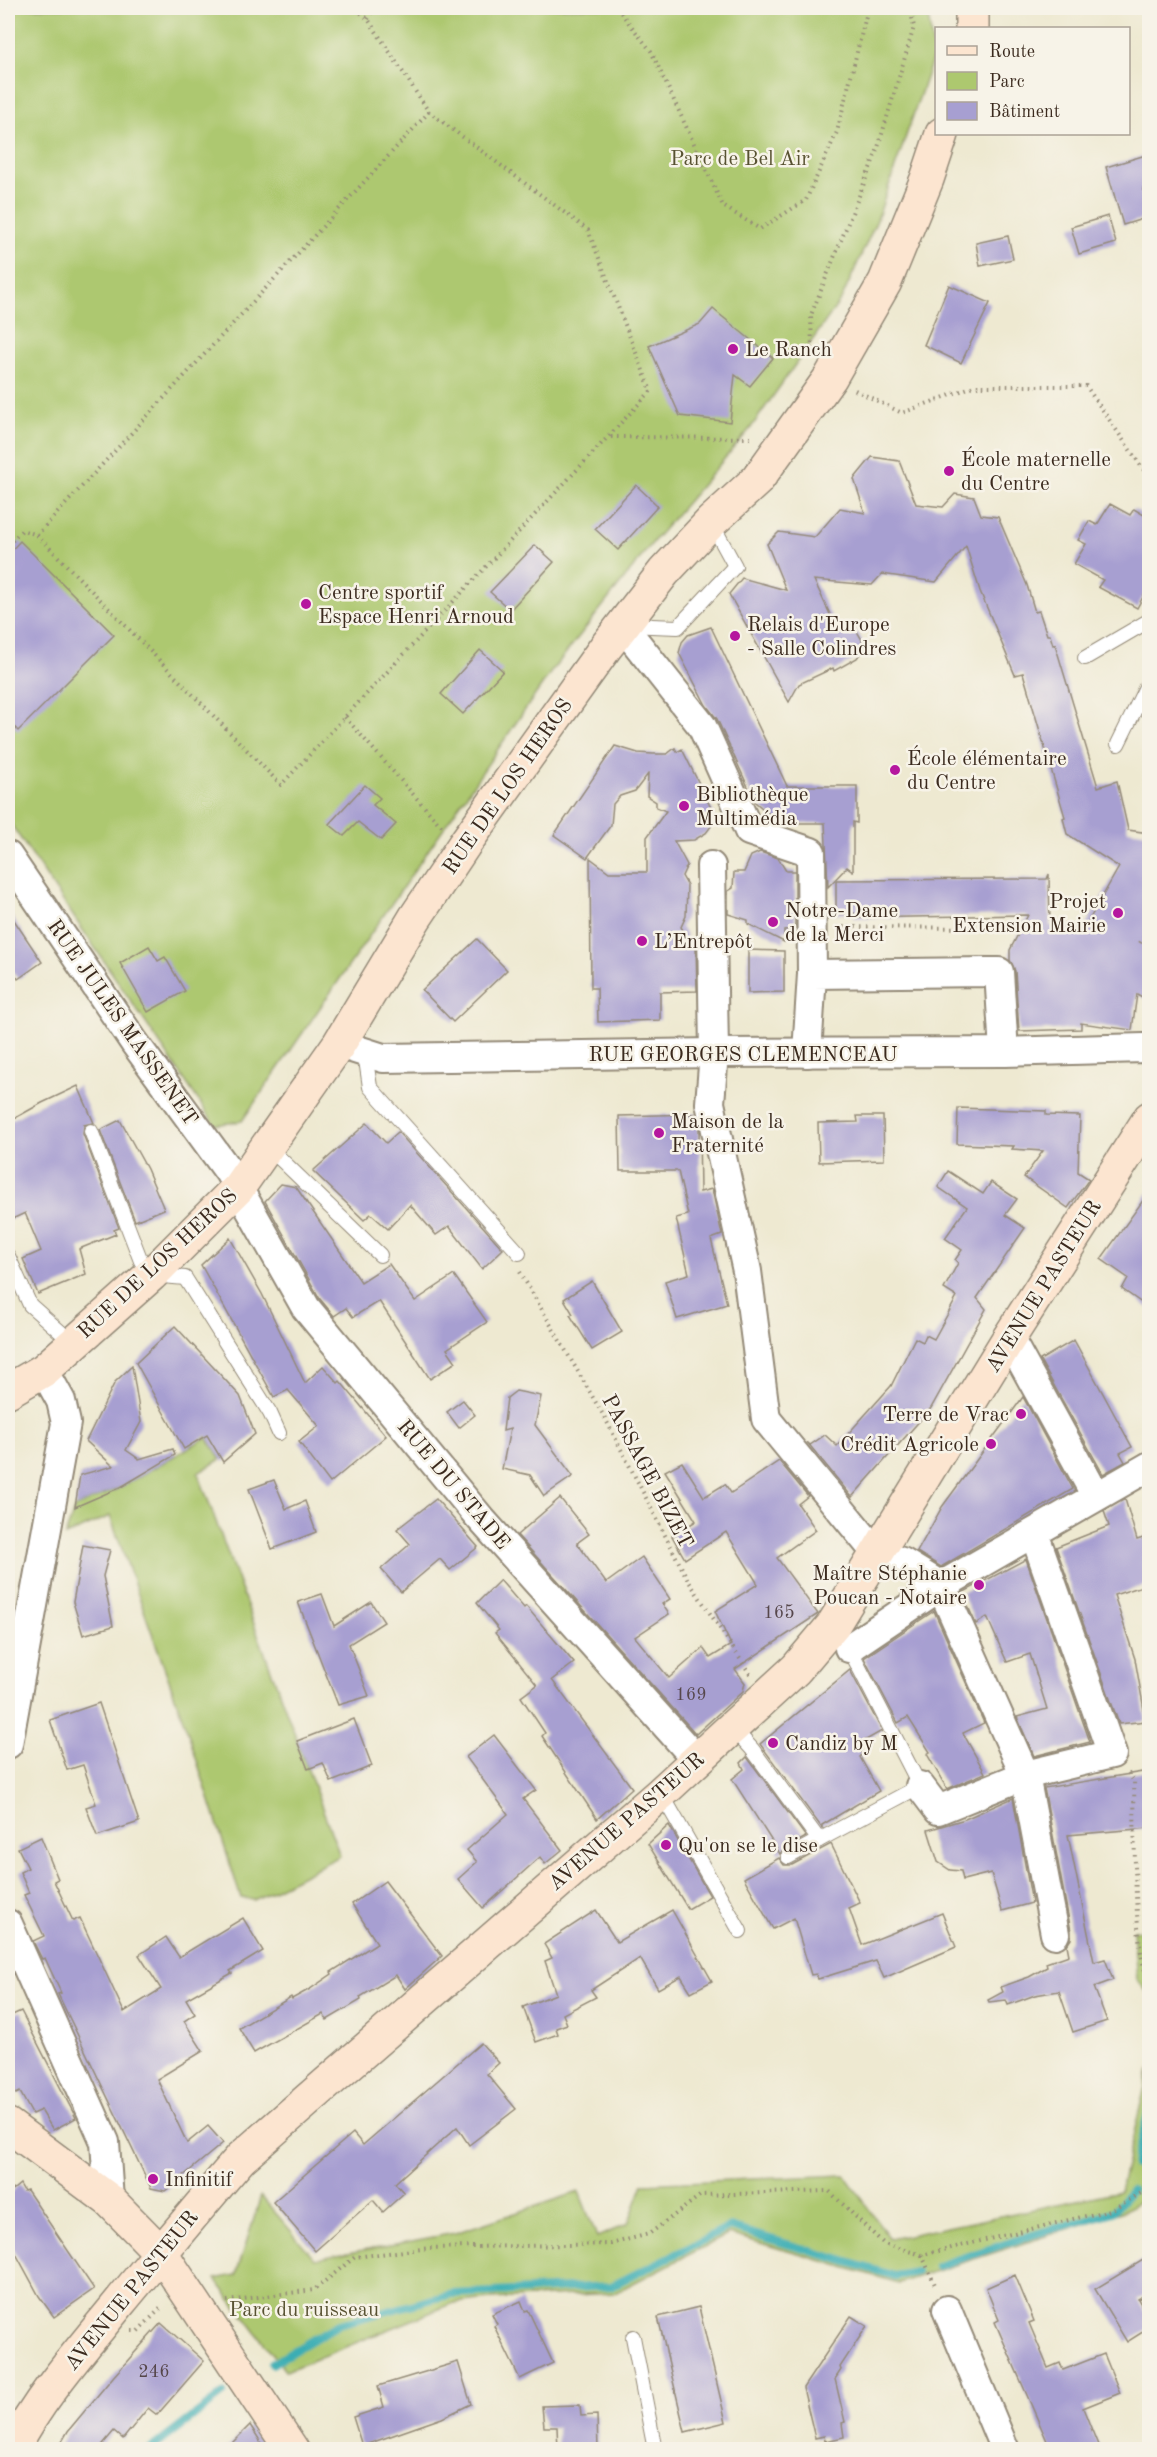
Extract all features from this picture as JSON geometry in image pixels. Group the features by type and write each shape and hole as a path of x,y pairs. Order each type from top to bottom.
{"street":[{"path":"972,8 972,27"},
{"name":"RUE DE LOS HEROS","path":"8,1391 44,1370 151,1275 238,1188 268,1147 352,1048 415,918 459,852 622,625 664,572 711,522 757,480 830,378 885,282 927,179 942,135"},
{"path":"622,625 702,726 749,831 811,852 814,927 807,1053"},
{"name":"RUE JULES MASSENET","path":"8,856 134,1042 229,1172 238,1188"},
{"path":"711,866 714,1053 710,1103 747,1270 766,1419 878,1555 902,1562 941,1586 1025,1775 1055,1934"},
{"path":"812,974 999,972 1004,1052"},
{"name":"RUE GEORGES CLEMENCEAU","path":"352,1048 383,1058 714,1053 1004,1052 1144,1048 1149,1050"},
{"name":"AVENUE PASTEUR","path":"12,2450 24,2427 80,2351 241,2158 661,1793 796,1669 841,1636 878,1555 1009,1338 1149,1118"},
{"name":"RUE DU STADE","path":"238,1188 306,1308 480,1518 697,1760"},
{"path":"1009,1338 1096,1496"},
{"path":"8,1744 11,1703 66,1423 62,1401 44,1370"},
{"path":"841,1636 941,1586 1149,1466"},
{"path":"920,1786 938,1810 1025,1775 1112,1754 1034,1533"},
{"path":"8,1924 105,2142 109,2200"},
{"path":"8,2125 109,2200 161,2253 292,2450"},
{"path":"947,2310 1005,2450"}],"lane":[{"path":"622,625 678,627 735,566 711,522"},
{"path":"1085,658 1149,620"},
{"path":"1118,744 1149,684"},
{"path":"352,1048 370,1087 519,1253"},
{"path":"91,1131 100,1160 141,1261 151,1275 185,1278 270,1413 279,1432"},
{"path":"268,1147 380,1255"},
{"path":"8,1256 30,1305 73,1344"},
{"path":"788,1857 920,1786 841,1636"},
{"path":"732,1727 752,1749 819,1840"},
{"path":"661,1793 740,1931"},
{"path":"633,2337 655,2450"}],"path":[{"path":"8,545 22,530 37,535 281,785 651,391 588,230 429,112 368,18 355,8"},
{"path":"368,18 374,8"},
{"path":"617,8 651,51 723,206 760,229 806,200 837,132 868,8"},
{"path":"37,535 429,112"},
{"path":"830,378 902,413 974,386 1086,386 1149,479"},
{"path":"610,437 760,438"},
{"path":"345,717 444,829"},
{"path":"814,927 999,928"},
{"path":"1140,943 1149,928"},
{"name":"PASSAGE BIZET","path":"519,1253 517,1266 606,1420 688,1580 765,1697"},
{"path":"1112,1754 1134,1781 1138,1938 1145,1975 1149,1981"},
{"path":"198,2308 221,2301 314,2290 355,2257 430,2248 611,2244 649,2234 701,2195 829,2191 884,2244 922,2254 1111,2210 1149,2188"},
{"path":"922,2254 947,2310"}],"green space":[{"name":"Centre sportif Espace Henri Arnoud","path":"8,8 927,8 934,55 877,220 842,298 750,429 657,537 551,672 242,1121 215,1125 8,820"},
{"path":"207,1437 221,1459 198,1473 340,1856 254,1900 241,1898 189,1736 110,1516 65,1536 75,1507 119,1488"},
{"path":"1133,1930 1147,1931 1149,1994 1137,1980"},
{"name":"Parc du ruisseau","path":"1149,2070 1149,2195 1124,2211 899,2283 729,2234 614,2293 489,2299 454,2303 286,2371 215,2279 236,2275 261,2196 315,2259 455,2233 579,2192 597,2237 628,2224 643,2184 845,2175 890,2239 1120,2191"}],"building":[{"path":"1149,154 1149,186 1143,188 1149,217 1123,225 1106,167"},
{"path":"1108,216 1116,243 1079,254 1071,227"},
{"path":"1008,236 1013,259 980,266 976,243"},
{"path":"949,285 990,303 961,363 924,345"},
{"path":"713,309 773,358 750,386 735,375 730,422 680,416 649,346 700,324"},
{"path":"872,457 899,461 916,504 943,507 955,494 974,497 981,515 998,517 1027,585 1035,612 1039,611 1047,635 1050,635 1053,645 1055,644 1098,787 1117,781 1128,830 1149,833 1149,1001 1137,994 1132,1030 1081,1023 1081,1029 1019,1031 1015,971 1010,960 1010,950 1028,915 854,918 854,913 836,914 836,880 1047,879 1049,874 1050,926 1085,927 1119,867 1067,834 1063,818 1065,817 1023,673 1015,675 980,591 966,546 936,582 882,574 872,585 814,580 836,627 851,628 858,633 862,640 862,651 857,658 834,671 833,668 799,684 789,702 729,594 742,578 786,590 767,544 779,532 815,537 840,508 865,513 854,479"},
{"path":"636,485 658,506 618,550 595,529"},
{"path":"1110,504 1130,515 1134,509 1149,518 1149,586 1137,608 1098,587 1103,580 1074,564 1086,544 1078,540 1089,521 1097,525"},
{"path":"20,541 114,635 18,731 8,720 8,554"},
{"path":"535,545 554,562 510,610 490,592"},
{"path":"711,627 787,786 857,786 857,823 853,822 853,871 847,867 828,887 825,823 792,823 775,819 755,802 717,719 706,705 679,653 682,642 688,635"},
{"path":"480,650 503,671 463,714 441,694"},
{"path":"615,746 638,753 653,754 667,754 675,748 677,752 682,749 714,814 712,825 706,833 694,840 674,841 687,865 682,876 687,885 686,916 681,927 686,935 687,947 696,948 697,991 660,992 660,1020 598,1022 597,988 591,988 590,858 609,872 647,872 647,837 666,811 656,807 656,802 647,796 648,774 635,791 620,796 613,804 611,825 587,858 554,835"},
{"path":"365,785 380,798 373,805 396,824 381,840 358,822 344,836 329,824"},
{"name":"Notre-Dame de la Merci","path":"760,852 778,858 786,871 795,871 795,929 784,930 784,942 748,924 748,920 728,914 728,891 733,888 734,872 744,872 751,856"},
{"path":"8,911 42,962 18,979 8,964"},
{"path":"477,939 507,970 453,1022 422,990"},
{"path":"149,946 158,961 165,957 185,991 148,1012 120,963"},
{"path":"748,950 784,951 784,992 748,993"},
{"path":"78,1086 94,1123 84,1125 83,1134 119,1228 114,1230 116,1234 79,1249 86,1274 38,1294 23,1259 41,1251 25,1213 8,1221 8,1122"},
{"path":"958,1108 1046,1111 1046,1115 1080,1116 1078,1172 1089,1179 1068,1208 1024,1177 1043,1151 1012,1149 1014,1146 957,1144"},
{"path":"696,1114 699,1128 700,1192 712,1189 722,1235 711,1239 727,1304 677,1319 665,1281 689,1274 676,1218 688,1215 678,1171 620,1171 619,1116"},
{"path":"857,1116 883,1116 884,1160 819,1162 818,1123 858,1122"},
{"path":"120,1120 147,1169 164,1209 135,1221 100,1130"},
{"path":"367,1123 386,1143 398,1132 503,1249 482,1269 449,1226 436,1235 410,1205 388,1229 371,1214 364,1220 313,1171"},
{"path":"948,1171 983,1194 991,1182 1017,1199 1005,1215 1025,1228 977,1298 986,1309 931,1408 852,1497 807,1442 810,1445 825,1435 837,1446 891,1386 915,1338 923,1342 926,1335 934,1339 957,1297 944,1289 958,1263 955,1260 962,1250 945,1238 967,1207 938,1187"},
{"path":"281,1184 296,1187 361,1282 389,1264 415,1301 454,1275 487,1322 447,1349 456,1362 430,1379 379,1301 353,1317 346,1308 334,1316 320,1299 265,1201"},
{"path":"1149,1192 1149,1308 1122,1289 1128,1278 1101,1259"},
{"path":"230,1238 262,1294 305,1383 323,1366 338,1383 340,1381 386,1436 330,1483 299,1442 319,1426 288,1390 274,1397 201,1265"},
{"path":"592,1281 622,1332 592,1350 570,1315 573,1314 564,1299"},
{"path":"175,1326 240,1396 255,1434 223,1462 207,1435 184,1449 136,1363"},
{"path":"1074,1340 1132,1447 1120,1453 1125,1462 1103,1474 1040,1360"},
{"path":"132,1366 141,1422 126,1450 139,1459 173,1449 175,1455 121,1487 75,1507 80,1475 113,1466 86,1441 115,1382"},
{"path":"516,1391 541,1396 535,1425 573,1476 544,1496 530,1475 502,1469 510,1429 503,1431 507,1398"},
{"path":"1023,1397 1073,1489 941,1567 917,1552 942,1507"},
{"path":"463,1400 475,1415 459,1428 447,1412"},
{"path":"779,1461 808,1496 798,1504 816,1530 777,1558 818,1614 735,1669 745,1683 743,1691 696,1734 517,1535 560,1498 589,1534 577,1543 606,1583 642,1557 670,1599 662,1604 669,1614 635,1637 669,1678 703,1648 710,1658 731,1645 715,1611 758,1584 726,1532 685,1559 672,1536 696,1521 665,1471 682,1462 704,1497 725,1484 731,1493"},
{"path":"274,1480 286,1509 305,1501 316,1532 272,1549 249,1489"},
{"path":"436,1499 478,1547 450,1570 440,1559 401,1592 381,1569 410,1544 397,1529"},
{"path":"1125,1499 1137,1540 1149,1536 1149,1584 1114,1595 1135,1659 1146,1721 1119,1724 1056,1547 1109,1526 1104,1511"},
{"path":"83,1545 110,1550 103,1576 113,1626 83,1635 73,1602"},
{"path":"1026,1559 1090,1742 1034,1756 1017,1717 1047,1709 1030,1654 1007,1662 987,1617 976,1624 962,1593"},
{"path":"500,1580 524,1608 526,1606 574,1663 552,1680 632,1788 597,1819 542,1736 545,1733 521,1697 537,1685 495,1633 499,1630 477,1603"},
{"path":"322,1594 334,1626 371,1602 384,1622 349,1644 369,1696 338,1705 298,1602"},
{"path":"934,1611 984,1723 963,1733 985,1773 947,1789 927,1754 930,1752 908,1717 898,1723 864,1658"},
{"path":"850,1670 882,1731 857,1745 863,1754 860,1757 879,1791 822,1825 822,1828 760,1744"},
{"path":"99,1703 139,1822 97,1836 86,1807 96,1804 83,1765 67,1770 50,1720"},
{"path":"354,1719 372,1766 331,1782 323,1763 308,1769 297,1741"},
{"path":"494,1735 536,1790 523,1799 562,1850 545,1864 540,1857 483,1908 458,1879 477,1862 467,1850 508,1814 466,1757"},
{"path":"747,1757 806,1837 784,1849 780,1854 732,1779 744,1769 741,1763"},
{"path":"1149,1771 1149,1828 1068,1835 1094,1962 1105,1959 1113,1980 1094,1987 1107,2021 1073,2032 1059,1991 1035,1995 1008,2005 1006,2000 989,2002 988,2000 1003,1992 1001,1987 1029,1977 1047,1967 1046,1963 1069,1955 1067,1945 1071,1939 1071,1931 1044,1788"},
{"path":"1013,1798 1032,1903 1002,1911 991,1873 963,1880 961,1871 950,1870 938,1862 928,1830 965,1819"},
{"path":"669,1825 710,1896 688,1909 648,1844"},
{"path":"41,1837 58,1879 54,1881 73,1921 80,1918 124,2012 161,1989 139,1955 166,1937 179,1957 243,1918 263,1951 230,1971 232,1973 186,1999 195,2014 184,2021 203,2051 157,2079 187,2143 208,2126 223,2143 165,2191 151,2188 58,1994 61,1993 45,1958 42,1959 33,1941 44,1936 24,1895 29,1893 20,1872 28,1868 18,1848"},
{"path":"831,1844 860,1903 849,1908 862,1945 942,1913 956,1947 884,1978 876,1961 818,1979 816,1974 811,1975 794,1918 773,1929 744,1878 779,1858 784,1865 792,1865"},
{"path":"385,1881 442,1956 405,1989 396,1975 360,1997 361,2000 327,2020 323,2014 254,2053 239,2028 291,1997 292,1999 310,1989 332,1974 331,1972 377,1943 352,1904"},
{"path":"596,1910 617,1942 672,1910 712,1981 691,1992 681,1976 658,1989 640,1958 591,1990 596,1997 563,2014 567,2024 556,2028 558,2034 536,2042 523,2007 556,1994 545,1961 552,1958 544,1944"},
{"path":"21,2011 76,2118 53,2130 41,2110 32,2114 20,2092 16,2094 8,2078 8,2017"},
{"path":"481,2043 499,2063 487,2074 516,2109 469,2145 457,2127 395,2183 404,2193 383,2212 373,2200 315,2251 273,2202 353,2133 363,2145"},
{"path":"20,2184 24,2191 27,2190 94,2289 54,2317 39,2296 8,2239 8,2194"},
{"path":"1143,2260 1149,2271 1149,2292 1138,2299 1149,2318 1149,2328 1127,2342 1095,2289"},
{"path":"1015,2275 1034,2321 1029,2323 1048,2368 1060,2363 1063,2370 1104,2354 1120,2393 1083,2408 1100,2450 1051,2450 995,2322 999,2320 986,2288"},
{"path":"521,2301 525,2311 528,2310 553,2363 520,2379 494,2326 497,2324 492,2314"},
{"path":"699,2307 726,2422 685,2432 658,2317"},
{"path":"851,2316 867,2326 840,2367 841,2370 835,2379 845,2422 842,2423 844,2437 825,2441 824,2436 815,2438 803,2388"},
{"path":"161,2323 204,2361 157,2415 148,2408 123,2439 114,2431 98,2450 57,2450 68,2431"},
{"path":"458,2362 471,2404 442,2418 362,2446 353,2417 384,2407 378,2386"},
{"path":"580,2405 581,2416 597,2415 598,2450 558,2450 557,2427 544,2427 542,2406"},
{"path":"250,2425 266,2450 225,2450"}],"waterway":[{"path":"1135,2165 1150,2106"},
{"path":"937,2266 1113,2212 1132,2190"},
{"path":"272,2364 339,2324 452,2294 611,2286 730,2227 895,2276 916,2272"},
{"path":"150,2450 223,2394"}],"place":[{"name":"Le Ranch","path":"733,349"},
{"name":"École maternelle du Centre","path":"949,471"},
{"name":"Centre sportif Espace Henri Arnoud","path":"306,604"},
{"name":"Relais d'Europe - Salle Colindres","path":"735,636"},
{"name":"École élémentaire du Centre","path":"895,770"},
{"name":"Bibliothèque Multimédia","path":"684,806"},
{"name":"Projet Extension Mairie","path":"1118,913"},
{"name":"Notre-Dame de la Merci","path":"773,922"},
{"name":"L’Entrepôt","path":"642,941"},
{"name":"Maison de la Fraternité","path":"659,1133"},
{"name":"Terre de Vrac","path":"1021,1414"},
{"name":"Crédit Agricole","path":"991,1444"},
{"name":"Maître Stéphanie Poucan - Notaire","path":"979,1585"},
{"name":"Candiz by M","path":"773,1743"},
{"name":"Qu'on se le dise","path":"666,1845"},
{"name":"Infinitif","path":"153,2179"}],"park label":[{"name":"Parc de Bel Air","path":"740,158"}]}
